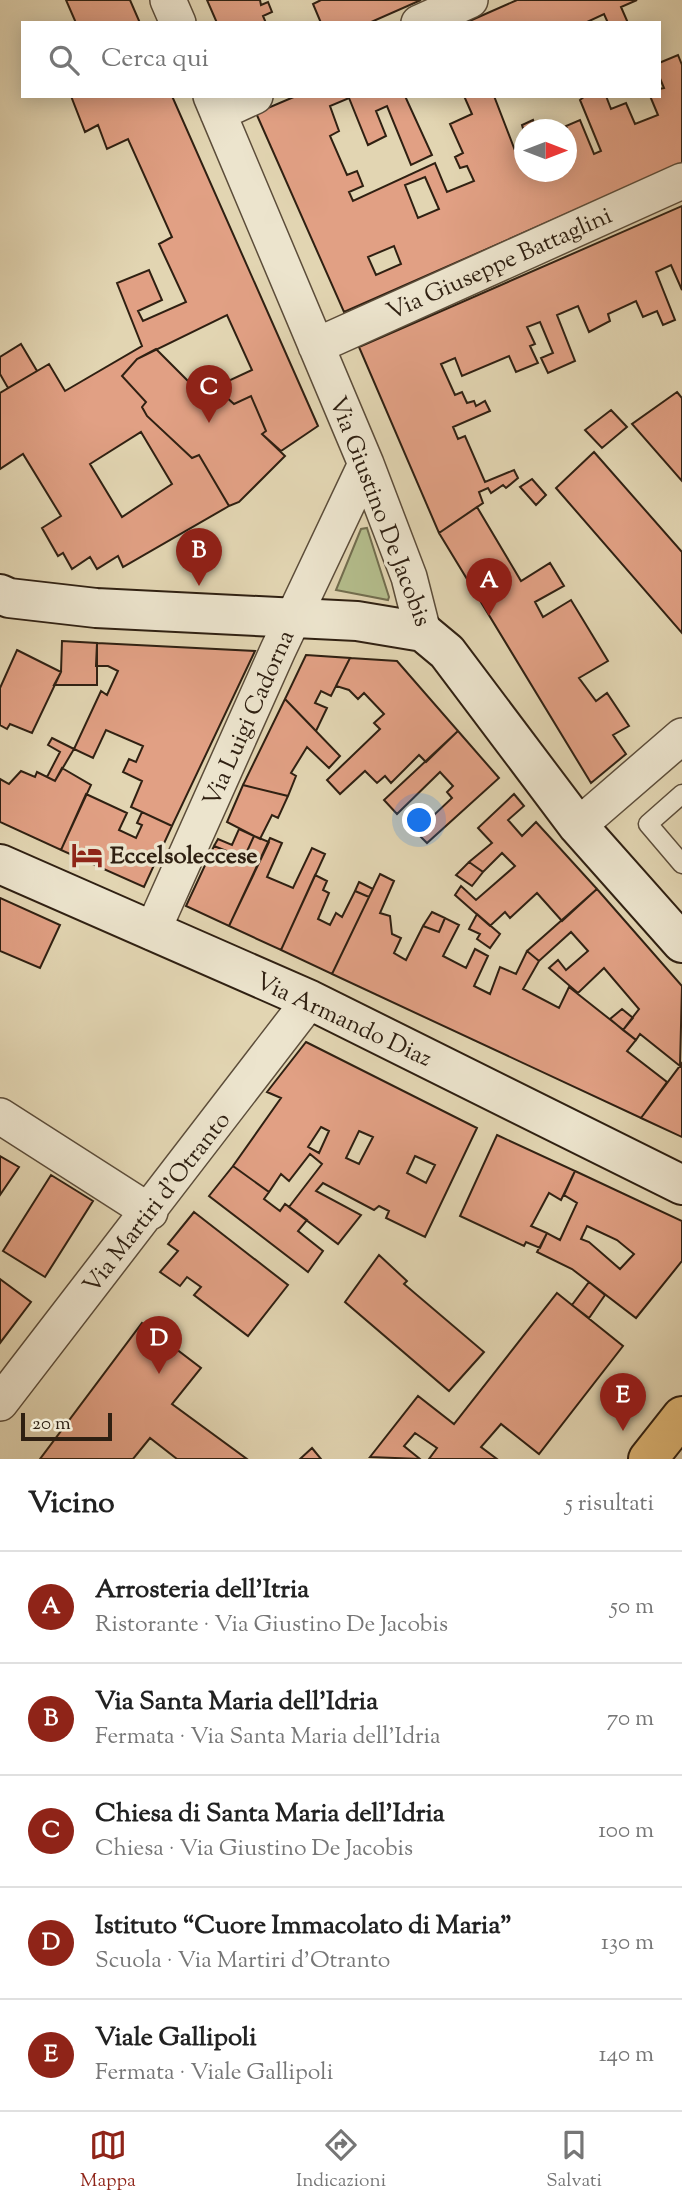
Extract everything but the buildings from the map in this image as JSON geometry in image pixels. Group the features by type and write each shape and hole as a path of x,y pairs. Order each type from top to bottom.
{"main road":[{"path":"0,594 9,598 96,608 357,621 424,632"},
{"name":"Via Giustino De Jacobis","path":"424,632 447,652 578,826 682,943"},
{"name":"Via Armando Diaz","path":"0,864 310,1000 682,1185"},
{"path":"648,1459 682,1416"}],"street":[{"path":"168,0 177,21"},
{"path":"423,21 470,0"},
{"path":"214,104 245,98"},
{"name":"Via Giustino De Jacobis","path":"214,104 366,464 409,577 424,632"},
{"name":"Via Giuseppe Battaglini","path":"316,345 682,181"},
{"name":"Via Luigi Cadorna","path":"152,932 366,464"},
{"path":"578,826 682,736"},
{"name":"Via Martiri d'Otranto","path":"0,1403 150,1212 310,1000"},
{"path":"0,1116 150,1212"}],"lane":[{"path":"682,794 648,824 682,864"}],"green space":[{"path":"367,528 388,600 336,590 361,529"}],"place":[{"name":"Chiesa di Santa Maria dell'Idria","path":"209,423"},
{"name":"Via Santa Maria dell'Idria","path":"199,586"},
{"name":"Arrosteria dell'Itria","path":"489,616"},
{"name":"Eccelsoleccese","path":"87,855"},
{"name":"Istituto “Cuore Immacolato di Maria”","path":"159,1374"},
{"name":"Viale Gallipoli","path":"623,1431"}]}
